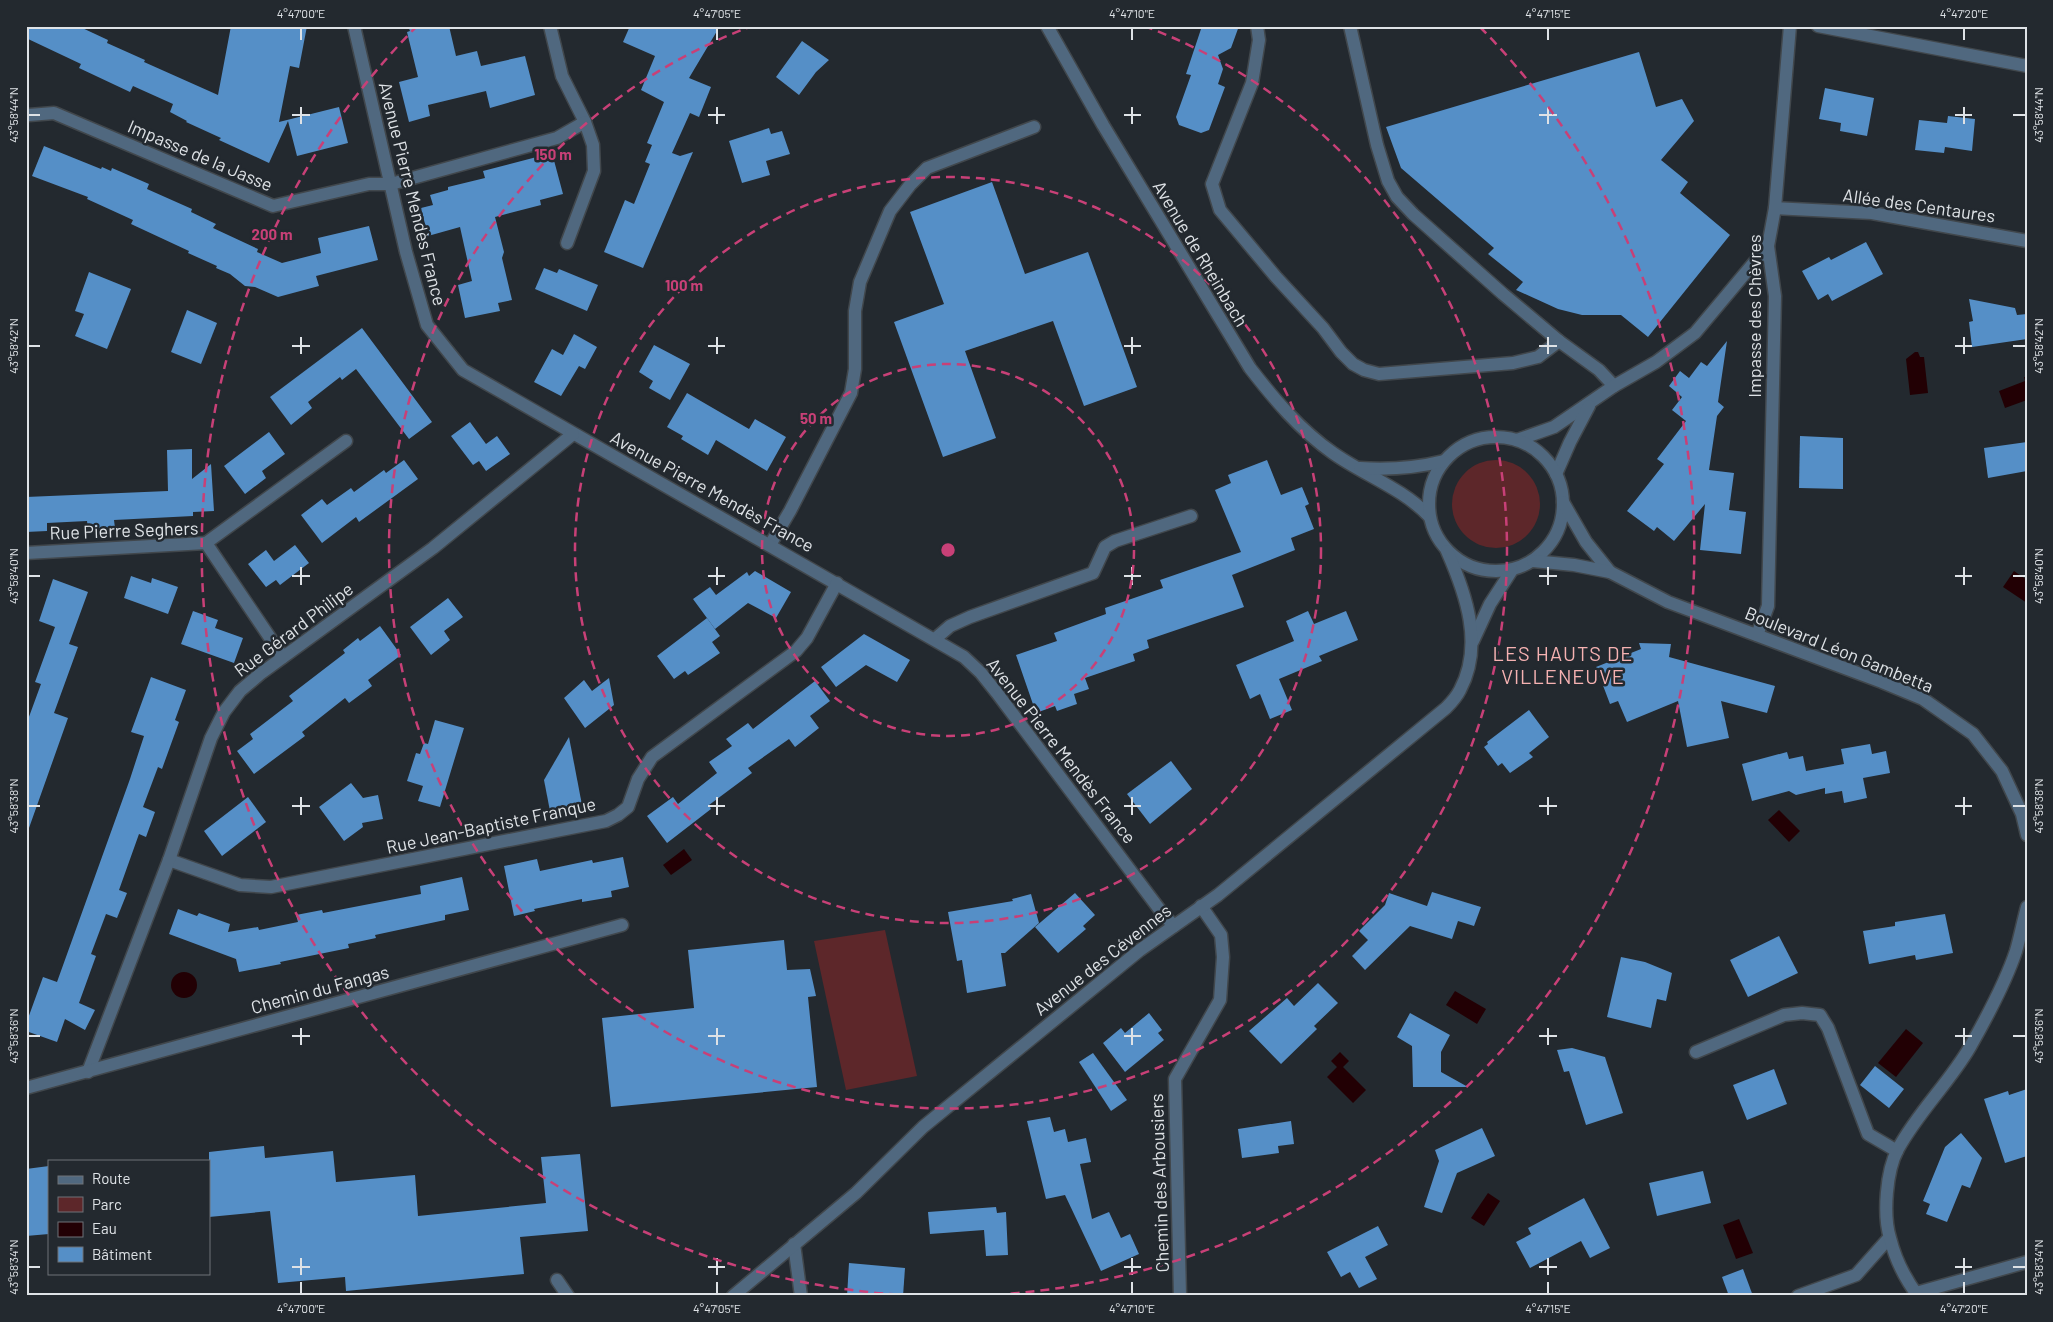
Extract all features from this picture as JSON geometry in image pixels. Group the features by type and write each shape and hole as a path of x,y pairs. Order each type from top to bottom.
{"street":[{"name":"Avenue Pierre Mendès France","path":"354,26 406,252 427,325 463,370 964,657 981,673 1174,926"},
{"path":"550,26 562,76 586,122 593,145 594,171 567,243"},
{"name":"Avenue de Rheinbach","path":"1047,26 1113,142 1250,368 1275,400 1308,434 1332,453 1412,500 1429,516"},
{"path":"1257,26 1259,40 1252,83 1212,184 1220,210 1276,277 1323,328 1341,352 1359,367 1378,374 1513,363 1538,357 1559,341"},
{"path":"1350,26 1377,145 1388,181 1397,197 1451,249 1559,341 1599,370 1614,386"},
{"name":"Impasse des Chèvres","path":"1757,635 1768,606 1775,296 1768,246 1775,208 1790,26"},
{"path":"1818,26 2027,66"},
{"name":"Impasse de la Jasse","path":"29,115 54,113 273,206 369,184 391,184 557,138 586,122"},
{"path":"770,545 790,511 851,393 855,369 855,310 860,282 890,211 910,185 927,168 1034,127"},
{"name":"Allée des Centaures","path":"1775,208 1872,213 2027,241"},
{"path":"1517,440 1554,427 1614,386 1656,362 1695,333 1768,246"},
{"path":"1556,474 1590,404"},
{"name":"Rue Gérard Philipe","path":"88,1072 169,860 195,780 224,712 240,691 283,657 433,548 573,434"},
{"path":"1498,437 1517,440 1540,453 1556,474 1563,492 1562,519 1556,535 1546,549 1533,561 1512,570 1494,572 1477,569 1461,562 1447,551 1439,540 1429,516 1428,501 1431,487 1444,461 1460,447 1478,439 1498,437"},
{"path":"206,544 346,441"},
{"name":"Avenue de Rheinbach","path":"1360,468 1399,469 1422,467 1444,461"},
{"name":"Boulevard Léon Gambetta","path":"1564,502 1586,542 1610,572"},
{"path":"935,639 950,626 970,617 1093,573 1105,547 1115,541 1191,516"},
{"name":"Rue Pierre Seghers","path":"26,553 206,544 283,657"},
{"name":"Avenue des Cévennes","path":"1447,551 1463,589 1473,641"},
{"name":"Boulevard Léon Gambetta","path":"1533,561 1574,565 1610,572 1668,602 1923,699 1973,734 2002,771 2022,814 2027,835"},
{"name":"Avenue des Cévennes","path":"733,1296 856,1193 923,1126 1140,950 1218,895 1446,708 1460,691 1471,660 1473,641 1486,610 1512,570"},
{"name":"Rue Jean-Baptiste Franque","path":"169,860 240,884 271,887 606,821 628,807 644,766 652,757 796,651 807,638 837,583"},
{"name":"Chemin des Arbousiers","path":"1180,1296 1175,1079 1220,1000 1223,957 1221,936 1201,906"},
{"path":"2027,907 2015,952 1996,996 1969,1048 1897,1151 1891,1171 1887,1215 1889,1238 1900,1264 1917,1294 2027,1262"},
{"name":"Chemin du Fangas","path":"26,1088 622,925"},
{"path":"1696,1052 1784,1016 1802,1013 1820,1015 1828,1028 1868,1134 1897,1151"},
{"path":"1798,1296 1856,1275 1889,1238"},
{"path":"794,1244 801,1296"},
{"path":"557,1280 568,1296"}],"green space":[{"path":"1496,460 1513,463 1527,473 1537,487 1540,504 1537,521 1527,535 1513,545 1496,548 1479,545 1465,535 1455,521 1452,504 1455,487 1465,473 1479,463"},
{"path":"885,930 917,1076 846,1090 814,941"}],"water":[{"path":"1915,352 1918,352 1920,357 1924,357 1928,393 1910,395 1906,359"},
{"path":"2024,377 2027,377 2027,400 2005,408 1999,391 2025,381"},
{"path":"2014,571 2027,580 2027,603 2003,587"},
{"path":"1779,810 1800,831 1789,842 1768,820"},
{"path":"684,849 692,860 671,875 663,865"},
{"path":"184,972 193,976 197,985 193,994 184,998 175,994 171,985 175,976"},
{"path":"1455,991 1486,1009 1477,1024 1446,1005"},
{"path":"1906,1029 1923,1043 1896,1077 1878,1063"},
{"path":"1340,1052 1349,1061 1343,1067 1366,1090 1353,1103 1327,1077 1337,1067 1331,1061"},
{"path":"1488,1193 1500,1201 1484,1226 1471,1218"},
{"path":"1739,1219 1753,1253 1736,1259 1723,1225"}],"building":[{"path":"26,26 78,26 108,40 107,43 145,60 144,62 218,95 231,26 307,26 299,68 290,66 279,122 339,107 348,143 297,156 288,121 269,163 219,140 221,138 186,122 170,112 173,104 133,86 130,92 79,68 81,64 26,38"},
{"path":"408,26 449,26 456,56 477,51 481,66 525,56 535,95 490,108 486,91 428,105 430,116 409,122 399,82 418,77 407,32 410,31"},
{"path":"630,26 720,26 689,78 711,87 699,117 690,113 672,153 680,156 693,152 643,268 604,252 625,200 634,204 650,164 645,162 652,145 647,143 664,102 641,90 655,56 623,42"},
{"path":"1202,26 1239,26 1231,48 1218,55 1223,69 1218,84 1225,87 1209,130 1201,133 1179,125 1176,117 1191,75 1186,74"},
{"path":"802,41 829,60 816,72 799,95 776,77"},
{"path":"1639,52 1656,107 1682,99 1694,121 1661,160 1688,182 1680,193 1730,235 1648,337 1621,315 1582,315 1558,309 1516,290 1523,282 1488,254 1494,248 1401,168 1386,127"},
{"path":"1825,88 1874,98 1867,136 1840,131 1841,123 1819,119"},
{"path":"1948,116 1975,119 1972,151 1945,147 1944,153 1915,150 1919,120 1947,123"},
{"path":"769,128 771,134 782,131 790,154 766,161 770,175 742,183 729,141"},
{"path":"44,146 101,169 102,167 111,171 112,168 149,184 147,189 192,209 191,212 216,224 213,228 258,249 257,252 282,263 321,253 318,238 369,226 378,260 316,276 319,286 278,297 255,287 245,286 230,274 216,268 217,266 131,224 133,220 87,199 88,197 32,176"},
{"path":"552,153 563,194 540,200 541,205 495,217 504,252 502,258 512,300 498,303 500,311 465,318 458,285 472,281 460,227 428,236 421,208 433,205 430,195 448,190 448,187 485,178 483,171"},
{"path":"992,182 1025,274 1088,252 1137,387 1084,406 1053,321 965,351 996,438 943,457 894,322 944,304 910,212"},
{"path":"1866,242 1883,274 1832,301 1828,294 1818,300 1802,271 1829,257 1831,260"},
{"path":"544,268 557,273 559,269 598,285 587,311 535,289"},
{"path":"89,272 131,289 107,349 75,336 84,314 75,311"},
{"path":"1969,299 2015,308 2017,315 2027,314 2027,339 1972,347 1969,322 1973,321"},
{"path":"187,310 217,323 201,364 171,352"},
{"path":"362,328 432,422 409,439 356,369 342,380 340,377 308,402 312,408 291,425 270,397"},
{"path":"574,334 597,347 585,369 579,366 561,396 534,382 552,349 563,355"},
{"path":"1727,341 1718,402 1724,407 1717,416 1709,470 1734,473 1729,510 1746,512 1741,554 1700,550 1705,504 1674,541 1657,527 1654,531 1627,511 1664,464 1657,459 1686,421 1672,410 1682,397 1669,386 1680,371 1689,378 1701,362 1707,366"},
{"path":"654,345 690,364 670,400 649,388 653,381 639,372"},
{"path":"687,393 749,429 755,419 786,437 767,471 716,440 708,455 681,439 683,436 667,427"},
{"path":"470,422 486,444 497,436 510,454 486,471 479,461 473,465 451,436"},
{"path":"269,432 285,454 262,471 266,478 245,494 224,466"},
{"path":"1800,436 1843,438 1843,489 1799,488"},
{"path":"2027,442 2027,471 1988,478 1984,448"},
{"path":"192,449 192,479 211,464 214,511 193,512 193,516 114,520 115,528 88,529 87,521 47,523 47,531 26,532 26,497 168,491 167,450"},
{"path":"404,460 418,479 359,522 356,517 322,543 301,515 322,499 327,505 351,488 354,492 384,470 386,473"},
{"path":"1267,460 1281,495 1302,487 1309,504 1305,506 1314,529 1291,538 1295,550 1232,575 1244,607 1147,640 1149,648 1133,654 1135,661 1085,678 1089,689 1074,694 1077,704 1057,711 1055,706 1036,713 1016,655 1057,641 1054,633 1106,614 1105,608 1163,588 1160,580 1241,552 1215,490 1231,483 1228,475"},
{"path":"295,545 309,563 280,585 276,580 266,587 248,564 266,550 274,561"},
{"path":"755,571 791,592 776,618 748,603 715,629 693,599 710,587 716,595 747,572 749,576"},
{"path":"131,576 151,583 152,578 178,587 168,614 124,598"},
{"path":"53,579 88,592 69,644 78,647 54,713 68,718 29,828 26,827 26,725 41,684 35,682 55,627 39,621"},
{"path":"448,598 463,617 444,631 450,640 431,655 410,627"},
{"path":"193,611 218,620 215,628 243,638 234,663 181,644"},
{"path":"1308,611 1314,624 1346,611 1358,640 1319,656 1322,661 1279,679 1292,710 1270,719 1260,694 1250,699 1236,665 1294,641 1286,621"},
{"path":"707,618 720,636 712,642 720,653 688,675 685,671 674,679 657,656"},
{"path":"380,626 401,655 368,680 372,686 349,703 345,698 302,732 305,736 254,774 237,751 253,739 250,734 293,701 289,696 345,653 343,650 358,638 360,641"},
{"path":"864,634 910,660 897,682 866,665 836,687 821,667"},
{"path":"1639,643 1671,644 1669,657 1775,686 1767,713 1721,701 1729,738 1687,747 1678,701 1627,722 1618,701 1610,704 1596,667 1641,649"},
{"path":"151,677 186,690 175,720 179,722 162,769 158,767 143,807 155,812 146,837 139,834 119,890 127,893 117,918 106,914 91,954 96,956 79,1003 95,1010 85,1030 65,1019 57,1042 26,1031 26,1024 43,977 57,982 144,736 131,732"},
{"path":"609,678 614,705 585,728 564,698 584,680 592,691"},
{"path":"815,681 830,701 810,716 819,728 795,747 789,739 748,768 752,773 709,805 711,809 667,843 647,816 673,797 678,804 717,773 709,762 732,746 726,739 748,723 753,729"},
{"path":"1529,710 1549,737 1529,753 1533,757 1510,773 1502,763 1498,766 1484,747 1488,744 1487,742"},
{"path":"435,720 464,728 440,807 418,801 423,786 407,781 416,753 420,754 424,743 428,744"},
{"path":"569,737 582,805 550,811 544,780"},
{"path":"1870,744 1872,754 1886,751 1890,773 1863,778 1867,798 1844,803 1842,791 1825,794 1825,788 1796,795 1789,791 1752,801 1742,764 1787,752 1789,759 1803,756 1806,771 1844,764 1841,749"},
{"path":"1171,761 1192,789 1150,824 1127,794"},
{"path":"351,783 363,798 378,795 383,819 362,823 363,827 344,841 319,807"},
{"path":"248,797 266,822 222,856 204,831"},
{"path":"623,857 629,887 611,891 612,897 582,902 582,899 534,909 535,911 514,916 504,866 537,859 540,871 592,860 593,863"},
{"path":"462,877 469,910 445,915 445,920 375,935 376,938 348,944 349,948 280,962 281,964 239,972 236,959 169,934 178,909 197,916 199,913 230,924 228,932 258,927 259,930 298,922 296,915 322,910 323,913 421,894 420,886"},
{"path":"1432,892 1481,907 1474,926 1458,921 1452,939 1410,926 1365,970 1352,956 1368,940 1359,931 1385,905 1389,893 1427,906"},
{"path":"1075,893 1095,915 1083,926 1086,929 1058,953 1035,927"},
{"path":"1031,894 1039,923 1005,953 1001,953 1006,986 967,993 962,960 957,961 948,912 1013,901 1012,899"},
{"path":"1945,914 1953,953 1916,960 1915,955 1869,964 1863,931 1895,926 1895,922"},
{"path":"1779,936 1798,973 1748,997 1730,960"},
{"path":"784,940 787,970 810,969 816,996 808,997 817,1087 611,1107 602,1018 694,1008 688,950"},
{"path":"1621,957 1645,962 1672,973 1666,1001 1657,999 1651,1028 1607,1017"},
{"path":"1318,983 1338,1003 1314,1026 1317,1029 1281,1064 1249,1031 1287,998 1294,1006"},
{"path":"1149,1013 1162,1030 1158,1033 1164,1040 1125,1072 1103,1043 1121,1028 1125,1033"},
{"path":"1410,1013 1450,1035 1441,1052 1441,1072 1468,1087 1413,1087 1412,1046 1397,1037"},
{"path":"1572,1048 1605,1057 1623,1113 1586,1125 1569,1071 1564,1072 1557,1050"},
{"path":"1093,1053 1127,1100 1111,1111 1079,1062"},
{"path":"1875,1066 1904,1089 1889,1108 1860,1085"},
{"path":"1774,1069 1787,1104 1747,1120 1733,1085"},
{"path":"2027,1089 2027,1156 2005,1163 1984,1099 2008,1091 2009,1095"},
{"path":"1050,1117 1054,1132 1065,1129 1068,1142 1086,1138 1091,1162 1080,1164 1092,1219 1109,1212 1121,1238 1130,1234 1139,1254 1101,1271 1065,1195 1046,1199 1027,1121"},
{"path":"1291,1121 1294,1144 1278,1146 1279,1153 1242,1158 1238,1129"},
{"path":"1482,1128 1495,1156 1457,1173 1442,1213 1424,1207 1439,1161 1435,1150"},
{"path":"1961,1133 1982,1158 1970,1188 1962,1185 1947,1222 1926,1214 1930,1204 1923,1201 1945,1147"},
{"path":"264,1146 265,1158 333,1151 336,1182 415,1175 418,1216 546,1203 541,1157 580,1154 588,1231 520,1237 524,1274 346,1291 345,1277 278,1283 270,1211 210,1217 209,1152"},
{"path":"48,1166 48,1234 26,1236 26,1169"},
{"path":"1703,1171 1711,1203 1657,1216 1649,1183"},
{"path":"1584,1198 1610,1248 1590,1258 1581,1241 1530,1268 1516,1242 1531,1234 1528,1228"},
{"path":"996,1207 997,1213 1006,1212 1008,1255 986,1256 984,1230 930,1234 928,1212"},
{"path":"1378,1226 1388,1245 1365,1257 1377,1279 1359,1288 1350,1272 1341,1277 1327,1252"},
{"path":"849,1263 905,1268 903,1296 847,1296"},
{"path":"1743,1269 1753,1296 1729,1296 1722,1277"}],"district":[{"name":"LES HAUTS DE VILLENEUVE","path":"1563,666"}]}
